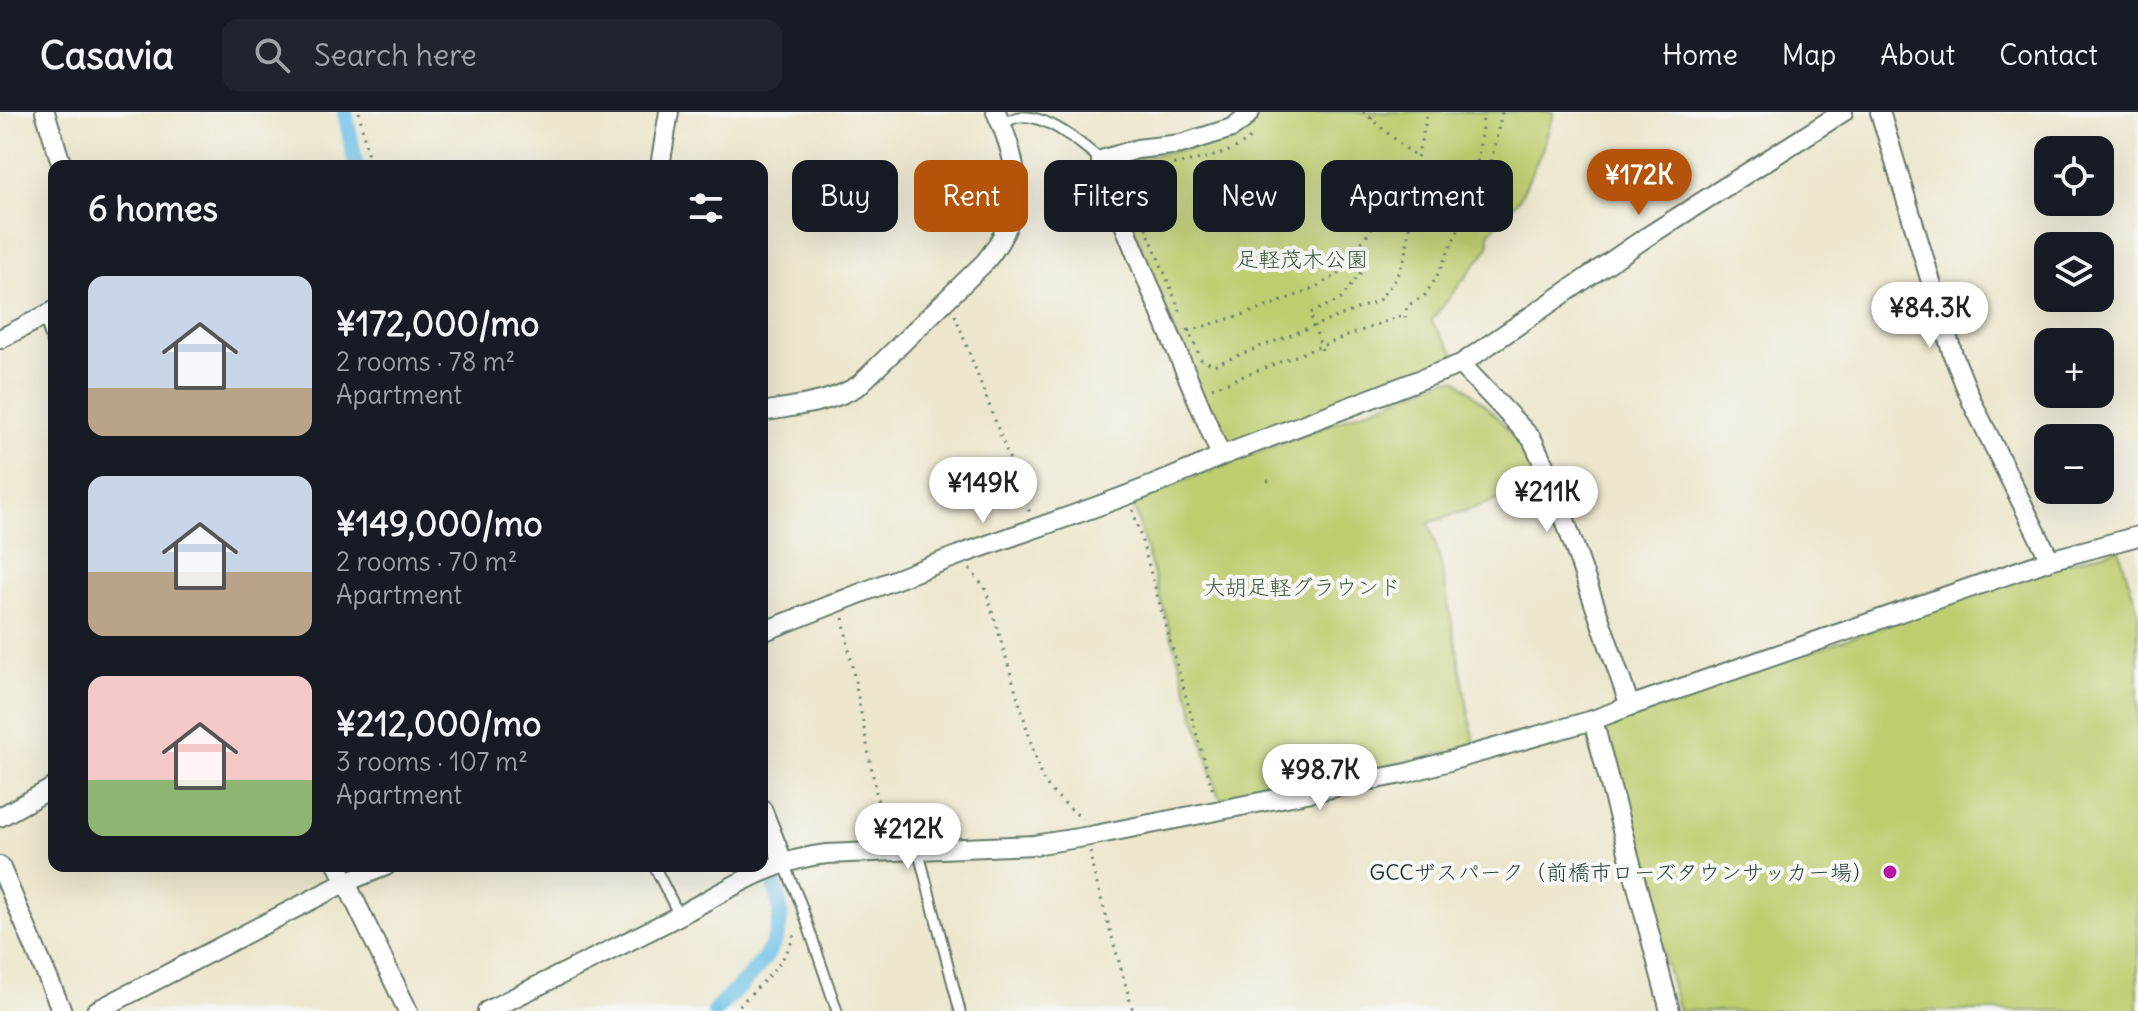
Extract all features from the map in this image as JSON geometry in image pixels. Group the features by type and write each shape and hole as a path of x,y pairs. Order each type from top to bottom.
{"street":[{"path":"45,112 60,160"},
{"path":"661,160 669,112"},
{"path":"768,630 960,555 1128,495 1185,479 1221,456 1461,364 1645,238 1843,112"},
{"path":"1880,112 1953,355 1972,402 2050,560"},
{"path":"768,411 849,391 876,370 996,249 1012,218 1017,193 1010,152 999,118"},
{"path":"1101,160 1137,149 1181,144 1232,128 1244,119 1254,120"},
{"path":"1126,232 1221,456"},
{"path":"0,339 48,315"},
{"path":"1461,364 1532,439 1551,480 1630,706"},
{"path":"768,870 812,855 1034,845 1407,773 1593,720 2050,560 2138,536"},
{"path":"1593,720 1670,1011"},
{"path":"0,817 48,790"},
{"path":"768,827 781,865"},
{"path":"0,866 62,1011"},
{"path":"487,1011 763,872"},
{"path":"96,1011 342,874 408,1011"}],"lane":[{"path":"999,118 1020,117 1047,123 1064,131 1101,160"},
{"path":"918,850 960,1011"},
{"path":"781,865 800,902 837,1011"},
{"path":"657,872 679,915"}],"path":[{"path":"359,112 369,160"},
{"path":"1363,112 1417,158 1428,112"},
{"path":"1371,119 1376,112"},
{"path":"1478,160 1484,112"},
{"path":"1491,160 1502,112"},
{"path":"1181,312 1135,201 1132,181 1145,171 1231,151 1252,137 1254,120"},
{"path":"1369,232 1339,274 1308,291 1258,310 1188,329 1201,359 1214,365 1378,301 1395,280 1406,255 1409,232"},
{"path":"1213,391 1211,386 1405,316 1407,306 1425,295 1437,276 1457,232"},
{"path":"1322,347 1310,313 1340,300 1364,268 1353,255"},
{"path":"947,299 1037,528"},
{"path":"1128,495 1218,810"},
{"path":"960,555 986,590 1041,776 1049,789 1071,807 1087,826 1093,870 1133,1011"},
{"path":"840,602 887,851"},
{"path":"734,1011 784,957 794,936 800,902"}],"green space":[{"name":"足軽茂木公園","path":"1258,112 1554,112 1542,150 1520,198 1513,206 1513,160 1321,160 1321,232 1490,232 1489,247 1431,321 1458,358 1222,450 1135,232 1177,232 1177,160 1131,160 1187,149"},
{"name":"大胡足軽グラウンド","path":"1447,379 1458,380 1496,416 1528,453 1543,485 1429,523 1440,560 1475,746 1227,801 1218,795 1134,507 1137,499"},
{"name":"GCCザスパーク（前橋市ローズタウンサッカー場）","path":"2119,549 2138,611 2138,1011 1679,1011 1603,734 1609,723 2053,566"}],"waterway":[{"path":"345,112 355,160"},
{"path":"715,1011 759,965 776,938 780,908 768,869"}],"place":[{"name":"GCCザスパーク（前橋市ローズタウンサッカー場）","path":"1890,872"}]}
